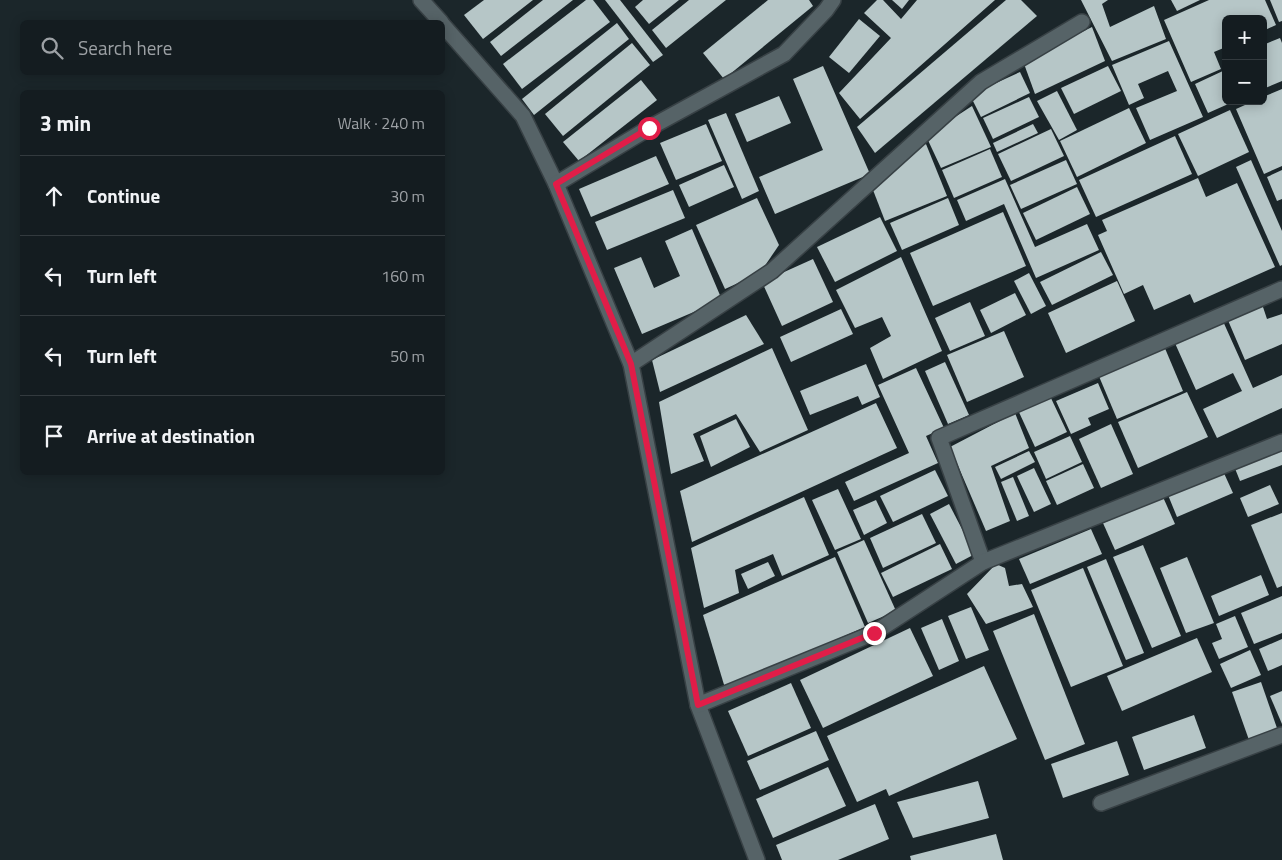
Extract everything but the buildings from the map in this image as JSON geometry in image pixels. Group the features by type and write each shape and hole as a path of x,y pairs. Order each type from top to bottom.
{"street":[{"path":"422,0 439,20"},
{"path":"556,184 649,128 784,54 826,10 833,0"},
{"path":"631,364 772,271 981,82 1082,22"},
{"path":"445,26 523,116 556,184 631,364 698,705 757,860"},
{"path":"983,562 939,438 1282,289"},
{"path":"698,705 874,633 983,562 1282,442"},
{"path":"1101,803 1282,736"}],"route":[{"path":"649,128 556,184 631,364 698,705 874,633"}]}
